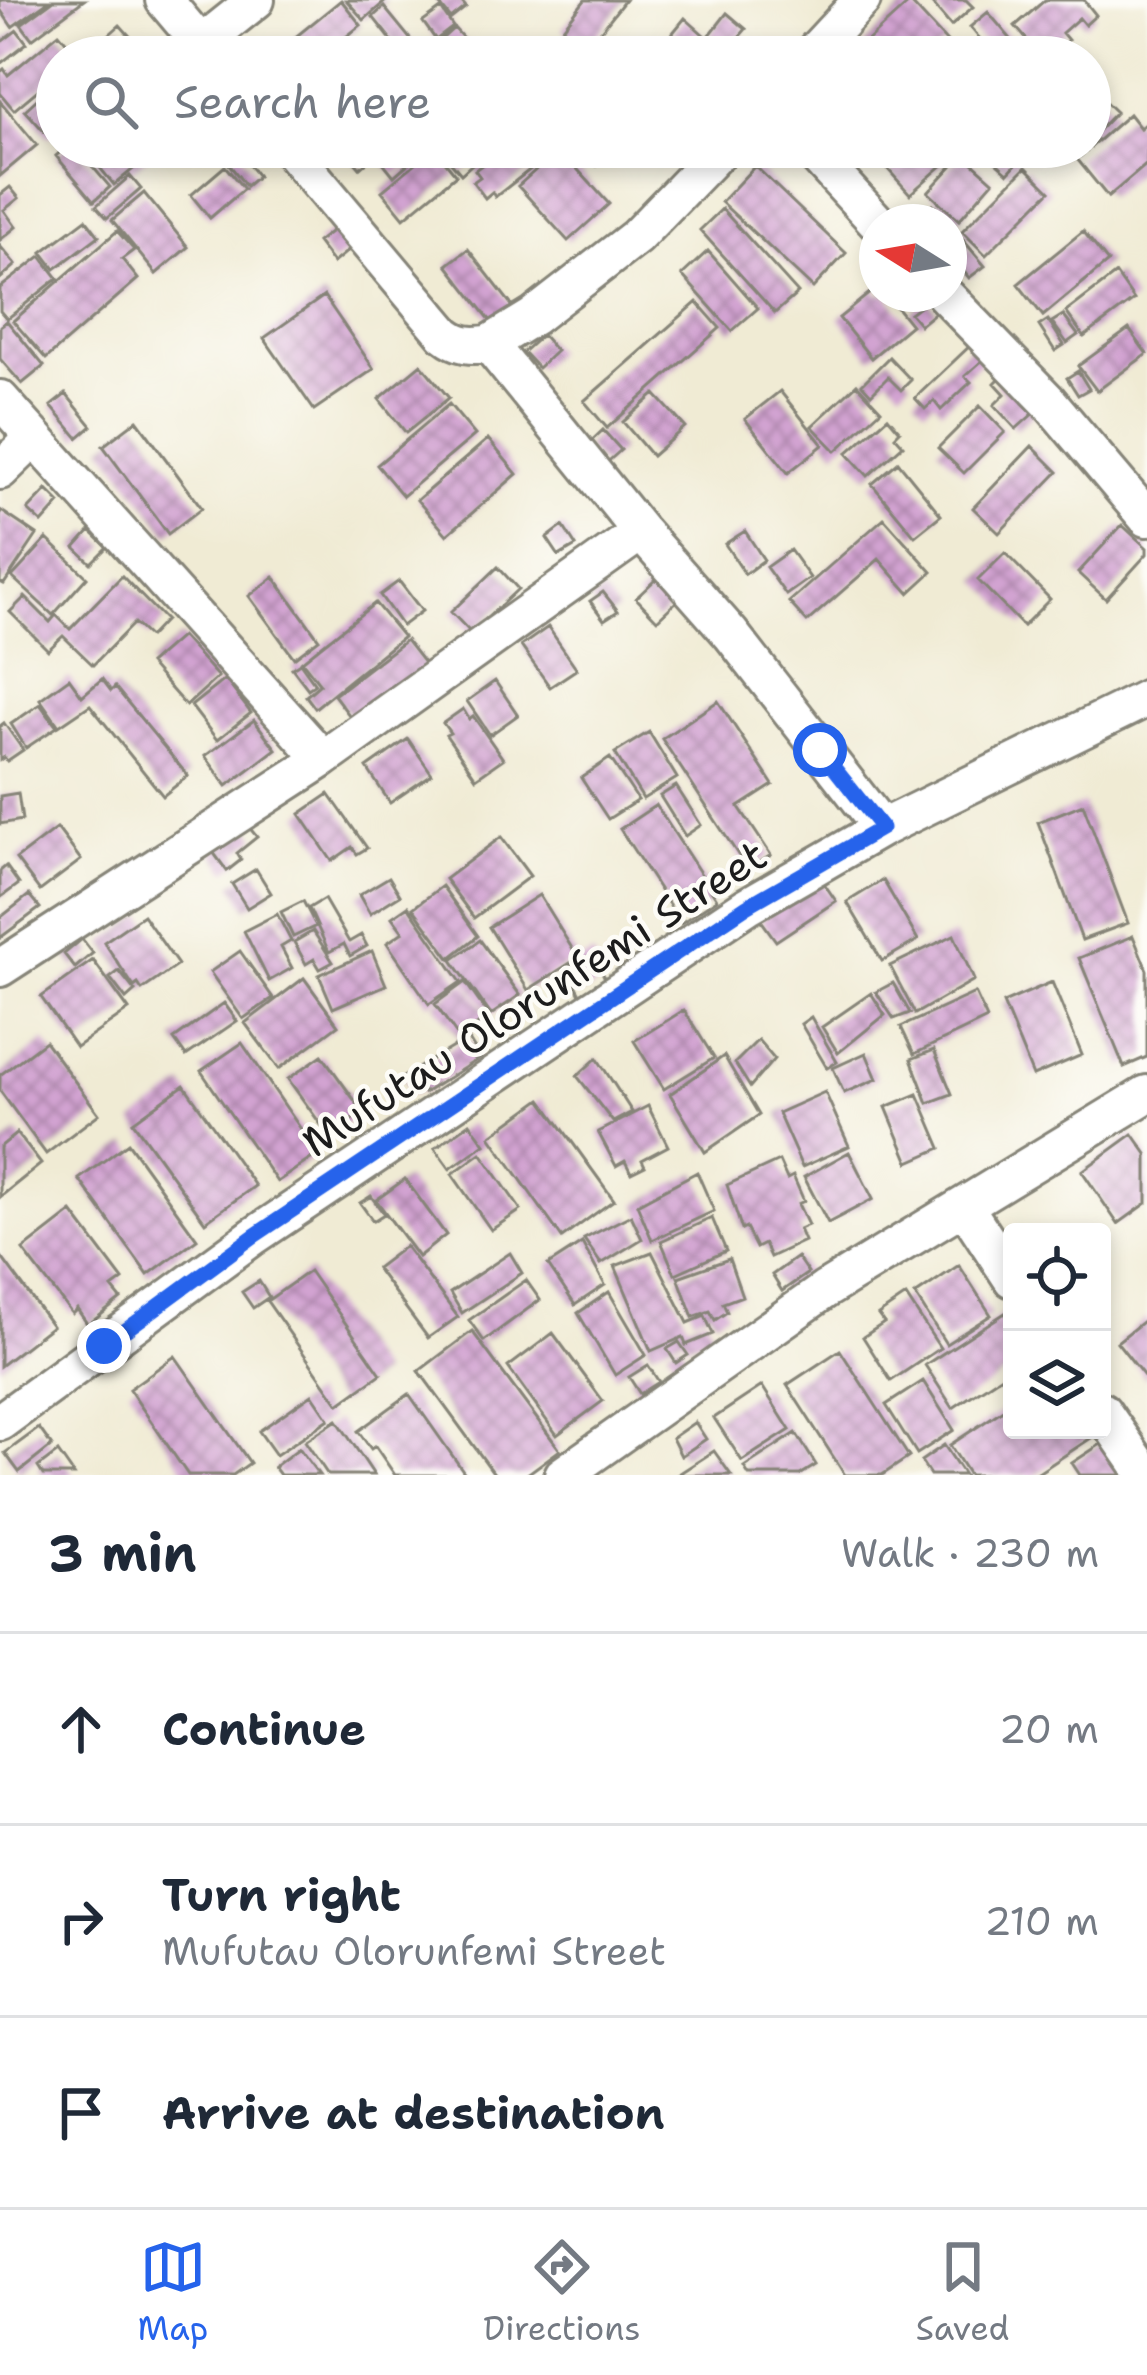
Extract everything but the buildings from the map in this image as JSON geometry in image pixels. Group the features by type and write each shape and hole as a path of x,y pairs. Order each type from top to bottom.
{"street":[{"path":"164,0 194,36"},
{"path":"221,36 256,0"},
{"path":"829,36 862,0"},
{"path":"306,168 445,334 469,346 489,344 533,317 636,237 703,168"},
{"path":"827,168 860,204"},
{"path":"962,312 1049,402 1147,518"},
{"path":"489,344 641,532 731,634 882,828"},
{"path":"0,399 323,759"},
{"path":"0,470 34,438"},
{"path":"0,968 323,759 641,532"},
{"name":"Mufutau Olorunfemi Street","path":"0,1422 274,1223 747,906 882,828 1147,698"},
{"path":"563,1475 825,1290 1147,1094"},
{"path":"965,1208 1003,1265"},
{"path":"1111,1424 1146,1475"}],"route":[{"path":"104,1346 254,1236 747,906 882,828 820,750"}]}
